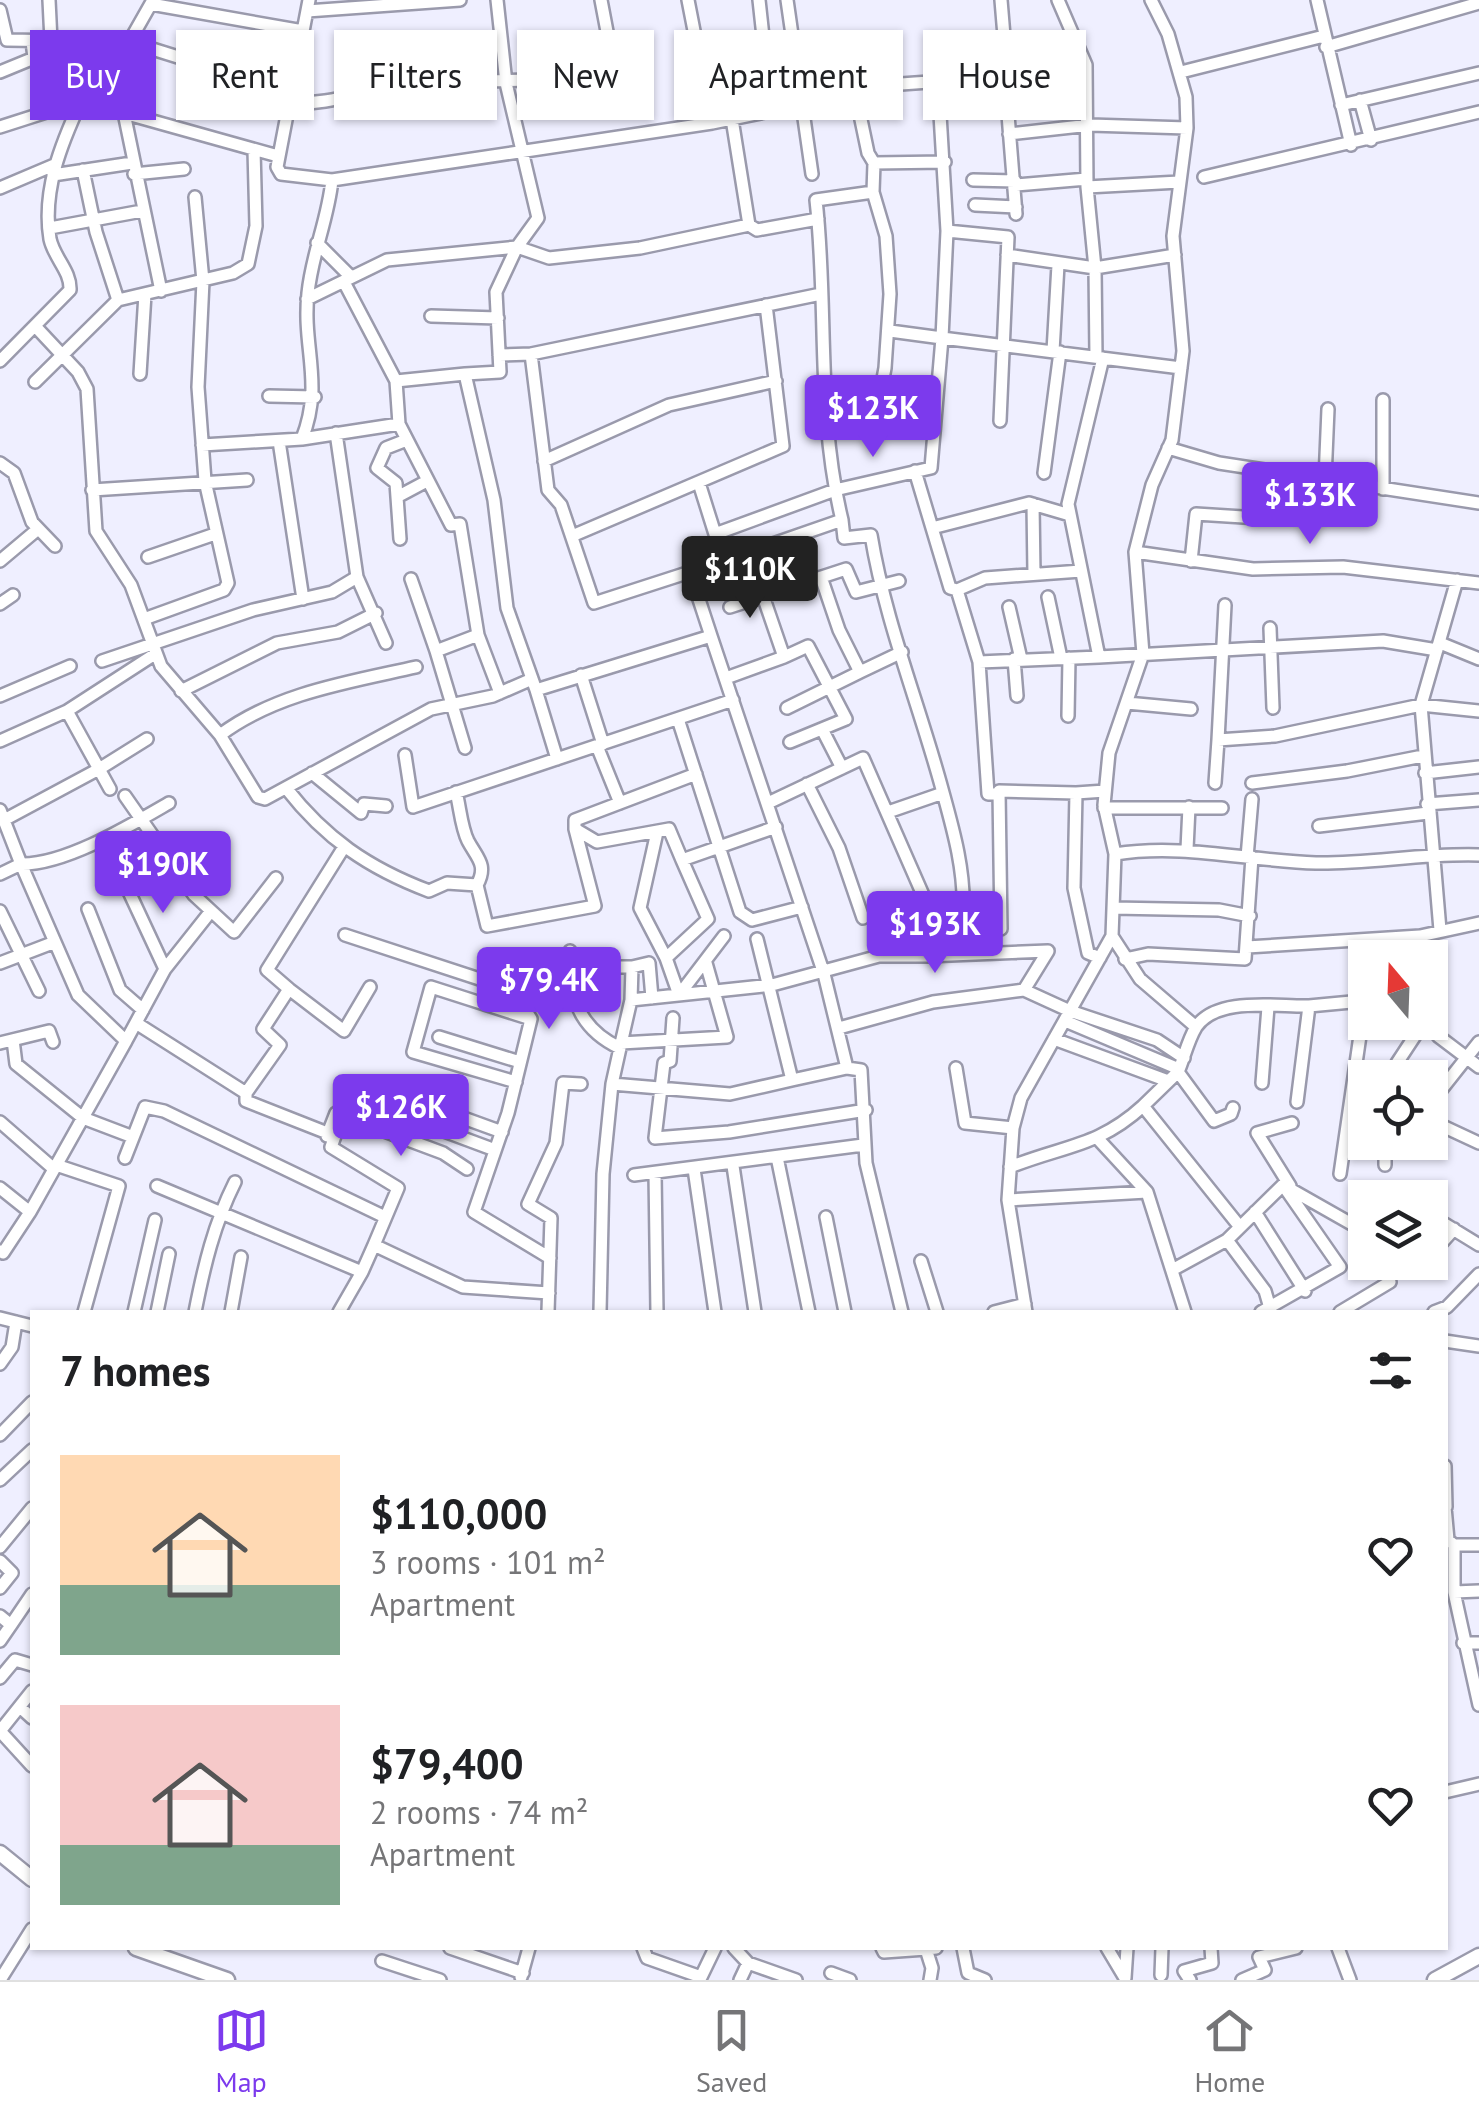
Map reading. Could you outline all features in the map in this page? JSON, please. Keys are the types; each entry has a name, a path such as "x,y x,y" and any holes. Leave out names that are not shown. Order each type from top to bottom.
{"main road":[{"path":"0,1853 30,1877"},
{"path":"140,1950 201,1977 227,1980"},
{"path":"1435,1980 1479,1956"}],"street":[{"path":"49,0 50,30"},
{"path":"396,381 500,372 496,292 517,247 538,218 506,83 496,0"},
{"path":"314,104 413,83 564,79 613,63 602,0"},
{"path":"688,0 712,123"},
{"path":"758,0 762,30"},
{"path":"787,0 791,30"},
{"path":"1001,0 1002,30"},
{"path":"1058,0 1086,66 1090,124 1087,183 1099,357 1068,504 1099,657"},
{"path":"1026,1308 1008,1200 1013,1128 1022,1098 1112,936 1115,854 1104,808 1108,754 1143,654 1135,552 1152,485 1168,448 1180,368 1176,255 1179,182 1187,128 1180,72 1151,0"},
{"path":"1317,0 1351,145"},
{"path":"308,6 452,1"},
{"path":"137,30 152,2 299,30"},
{"path":"1180,72 1479,4"},
{"path":"0,10 7,40 30,41"},
{"path":"0,72 30,60"},
{"path":"1341,105 1479,72"},
{"path":"1360,100 1371,140"},
{"path":"1204,177 1479,112"},
{"path":"0,127 30,119"},
{"path":"0,360 70,290 50,228 54,170 79,120"},
{"path":"125,120 161,290"},
{"path":"149,120 278,156"},
{"path":"285,120 278,156 281,174 332,180 520,155 727,120"},
{"path":"732,120 749,225"},
{"path":"804,120 812,174"},
{"path":"861,120 874,163 873,192 886,236 890,331 874,426 934,430"},
{"path":"715,534 834,490 931,468 947,231 941,120"},
{"path":"975,206 1016,211 1008,120"},
{"path":"1009,134 1090,124 1187,128"},
{"path":"35,382 118,300 233,274 252,258 254,150"},
{"path":"874,163 945,162"},
{"path":"0,188 54,170 184,169"},
{"path":"84,170 93,220 118,300"},
{"path":"302,439 315,397 307,299 317,243 328,222 332,180"},
{"path":"974,180 1179,182"},
{"path":"873,192 816,200 825,438 844,538 871,534 880,586 956,842 963,912"},
{"path":"144,619 227,588 205,482 202,446 198,387 203,281 195,197"},
{"path":"50,228 142,211"},
{"path":"307,299 387,260 517,247 549,258 640,248 749,225 757,230 818,218"},
{"path":"947,231 1008,237 1000,421"},
{"path":"317,243 348,279 396,381 404,441 451,525 460,524 478,636 500,693"},
{"path":"1007,256 1095,268 1176,255"},
{"path":"1044,473 1056,352 1058,265"},
{"path":"140,374 145,294"},
{"path":"499,355 531,354 821,294"},
{"path":"572,536 784,446 766,305"},
{"path":"431,316 498,318"},
{"path":"35,326 85,382 91,402 96,531 131,586 152,648 180,691 220,735 258,796 265,799 393,727 452,704 582,675 712,636"},
{"path":"890,331 1180,368"},
{"path":"531,354 548,490 562,505 594,603 842,520"},
{"path":"465,374 494,500 507,608 557,759"},
{"path":"544,461 669,405 776,381"},
{"path":"269,396 315,397"},
{"path":"1382,489 1383,400"},
{"path":"1325,480 1328,410"},
{"path":"202,446 302,439 399,424"},
{"path":"336,433 357,577 386,643"},
{"path":"279,441 303,598"},
{"path":"400,539 395,480 377,468 386,448 404,441"},
{"path":"1168,448 1263,470 1479,503"},
{"path":"0,463 14,473 27,513 54,546"},
{"path":"1191,561 1196,514 1259,518 1263,470"},
{"path":"916,472 950,588 957,590 985,578 1082,571"},
{"path":"92,490 248,480"},
{"path":"397,496 427,480"},
{"path":"699,482 724,561"},
{"path":"932,528 1033,504 1070,515"},
{"path":"1033,504 1034,574"},
{"path":"0,561 38,529"},
{"path":"148,557 215,534"},
{"path":"748,552 784,656"},
{"path":"1135,552 1253,569 1343,567 1479,582"},
{"path":"730,607 846,569 856,592 899,582"},
{"path":"690,572 824,974 847,1068"},
{"path":"102,660 332,592 357,577"},
{"path":"821,577 839,630 860,672"},
{"path":"411,579 466,748"},
{"path":"1440,930 1423,756 1422,705 1457,580"},
{"path":"957,590 979,662 988,794 999,794"},
{"path":"0,604 13,595"},
{"path":"1048,597 1065,658 1068,716"},
{"path":"1216,784 1225,605"},
{"path":"1010,607 1017,696"},
{"path":"180,691 278,643 338,632 376,614"},
{"path":"1270,628 1273,708"},
{"path":"436,650 478,636"},
{"path":"979,662 1383,641 1438,647 1479,659"},
{"path":"726,678 808,646 846,719 790,742"},
{"path":"0,741 67,711 152,648"},
{"path":"786,708 902,652"},
{"path":"0,696 70,666"},
{"path":"220,735 244,717 287,703 307,690 416,667"},
{"path":"582,675 620,803"},
{"path":"405,755 412,806 734,700"},
{"path":"1127,704 1191,709"},
{"path":"1218,740 1275,736 1422,705 1479,712"},
{"path":"67,711 110,789"},
{"path":"678,719 740,912 752,920 802,908"},
{"path":"822,729 842,768"},
{"path":"126,1041 102,1023 78,995 2,815 99,769 147,739"},
{"path":"1252,782 1347,771 1423,756"},
{"path":"768,803 863,758 923,896"},
{"path":"1425,773 1479,767"},
{"path":"312,774 362,814 364,804 386,806"},
{"path":"456,792 468,840 480,856 483,874 477,885 487,926 595,906 575,820 696,774"},
{"path":"807,784 839,848 863,918"},
{"path":"286,788 312,823 344,847 429,891 446,883 477,885"},
{"path":"1001,930 999,791 1105,791"},
{"path":"1076,792 1074,888 1088,952 1100,958"},
{"path":"888,812 943,793"},
{"path":"125,796 194,896 234,932 276,878"},
{"path":"1125,959 1148,954 1241,961 1250,916 1252,799"},
{"path":"1319,826 1479,800"},
{"path":"0,874 21,864 61,855 169,803"},
{"path":"1186,849 1189,807"},
{"path":"1104,808 1222,808"},
{"path":"682,860 776,827"},
{"path":"576,829 597,842 669,830 708,918 666,958"},
{"path":"658,832 640,908 666,958 679,996"},
{"path":"344,847 267,970 344,1031 370,988"},
{"path":"1115,854 1186,849 1331,863 1479,855"},
{"path":"124,881 165,969"},
{"path":"1113,908 1220,910 1250,916"},
{"path":"88,909 120,990 143,1010"},
{"path":"0,911 24,953 39,991"},
{"path":"1,1254 30,1212 165,969 211,911"},
{"path":"926,912 927,956"},
{"path":"1247,946 1420,936 1479,923"},
{"path":"345,935 513,990 530,1019 502,1132 474,1212 550,1258"},
{"path":"679,996 724,936"},
{"path":"1112,936 1140,979 1196,1027"},
{"path":"1420,936 1421,940"},
{"path":"757,939 772,985 792,1080"},
{"path":"0,963 55,942"},
{"path":"570,951 576,1009 599,1038 621,1046 727,1038 706,963"},
{"path":"631,1000 772,985 879,956 1048,951 1024,990"},
{"path":"569,966 632,967 649,963 652,998"},
{"path":"600,1310 603,1174 612,1084 631,1000 632,967"},
{"path":"516,1082 414,1052 431,987 530,1019"},
{"path":"289,989 263,1029 280,1046 246,1092 246,1101 335,1136 331,1147 398,1188 362,1272 340,1310"},
{"path":"838,1028 933,1002 1024,990 1068,1016 1180,1066 1214,1121 1232,1114 1233,1108"},
{"path":"1010,1167 1058,1149 1098,1140 1143,1106 1180,1066 1196,1027 1210,1014 1348,1002"},
{"path":"1298,1102 1309,1006"},
{"path":"1262,1083 1268,1007"},
{"path":"673,1018 655,1138 730,1132 866,1110"},
{"path":"136,1023 246,1092"},
{"path":"53,1042 49,1031 6,1041 16,1064 83,1118 133,1137"},
{"path":"439,1037 520,1062"},
{"path":"1054,1039 1168,1082"},
{"path":"1340,1174 1359,1040"},
{"path":"1443,1040 1479,1067"},
{"path":"1479,1042 1464,1056 1438,1095 1436,1123 1479,1143"},
{"path":"612,1084 730,1094 847,1068 860,1070 866,1110 863,1145 902,1310"},
{"path":"956,1068 966,1123 1013,1128"},
{"path":"548,1310 551,1218 528,1204 556,1143 563,1084 581,1084"},
{"path":"381,1088 502,1132"},
{"path":"350,1096 496,1150"},
{"path":"125,1158 145,1106 164,1111 385,1217"},
{"path":"1143,1106 1240,1228"},
{"path":"327,1136 336,1113 443,1153 467,1169"},
{"path":"0,1122 55,1167 120,1186 85,1310"},
{"path":"1227,1240 1265,1292 1265,1310 1305,1291 1340,1267 1258,1133 1292,1123"},
{"path":"1098,1140 1148,1192 1185,1310"},
{"path":"634,1175 733,1166 863,1145"},
{"path":"777,1157 810,1310"},
{"path":"733,1166 755,1310"},
{"path":"694,1169 715,1310"},
{"path":"655,1173 657,1310"},
{"path":"195,1310 219,1214 236,1182"},
{"path":"157,1186 362,1272"},
{"path":"1172,1270 1227,1240 1288,1187"},
{"path":"1288,1187 1348,1222"},
{"path":"0,1188 30,1212"},
{"path":"1008,1200 1148,1192"},
{"path":"1255,1212 1305,1291"},
{"path":"826,1217 845,1310"},
{"path":"134,1310 155,1220"},
{"path":"1448,1226 1479,1246"},
{"path":"1448,1236 1454,1229"},
{"path":"374,1246 463,1286 548,1293"},
{"path":"157,1310 168,1254"},
{"path":"232,1310 241,1257"},
{"path":"921,1261 936,1310"},
{"path":"1439,1310 1447,1307 1479,1274"},
{"path":"1343,1310 1390,1282"},
{"path":"0,1318 30,1326"},
{"path":"0,1364 12,1346 16,1322"},
{"path":"1448,1341 1479,1346"},
{"path":"0,1435 30,1404"},
{"path":"0,1480 30,1452"},
{"path":"0,1546 30,1510"},
{"path":"1448,1540 1454,1545 1479,1545"},
{"path":"1454,1545 1454,1592 1477,1700"},
{"path":"0,1561 12,1573 0,1588"},
{"path":"1454,1592 1479,1591"},
{"path":"0,1641 30,1597"},
{"path":"0,1616 11,1626"},
{"path":"1463,1643 1479,1643"},
{"path":"0,1651 30,1664"},
{"path":"0,1678 15,1660"},
{"path":"30,1694 0,1731 30,1764"},
{"path":"20,1707 30,1716"},
{"path":"1448,1791 1479,1784"},
{"path":"2,1974 30,1932"},
{"path":"455,1950 522,1976 528,1950"},
{"path":"644,1950 647,1958 701,1978 714,1950"},
{"path":"736,1950 748,1963 796,1980"},
{"path":"883,1950 908,1950"},
{"path":"930,1980 931,1950"},
{"path":"963,1950 968,1973 985,1980"},
{"path":"1108,1950 1125,1978 1127,1950"},
{"path":"1161,1975 1162,1950"},
{"path":"1190,1980 1184,1970 1212,1962 1211,1950"},
{"path":"1242,1980 1265,1970 1260,1957 1288,1950"},
{"path":"1339,1950 1350,1980"},
{"path":"382,1961 440,1980"},
{"path":"740,1980 748,1963"},
{"path":"831,1972 850,1980"}]}
